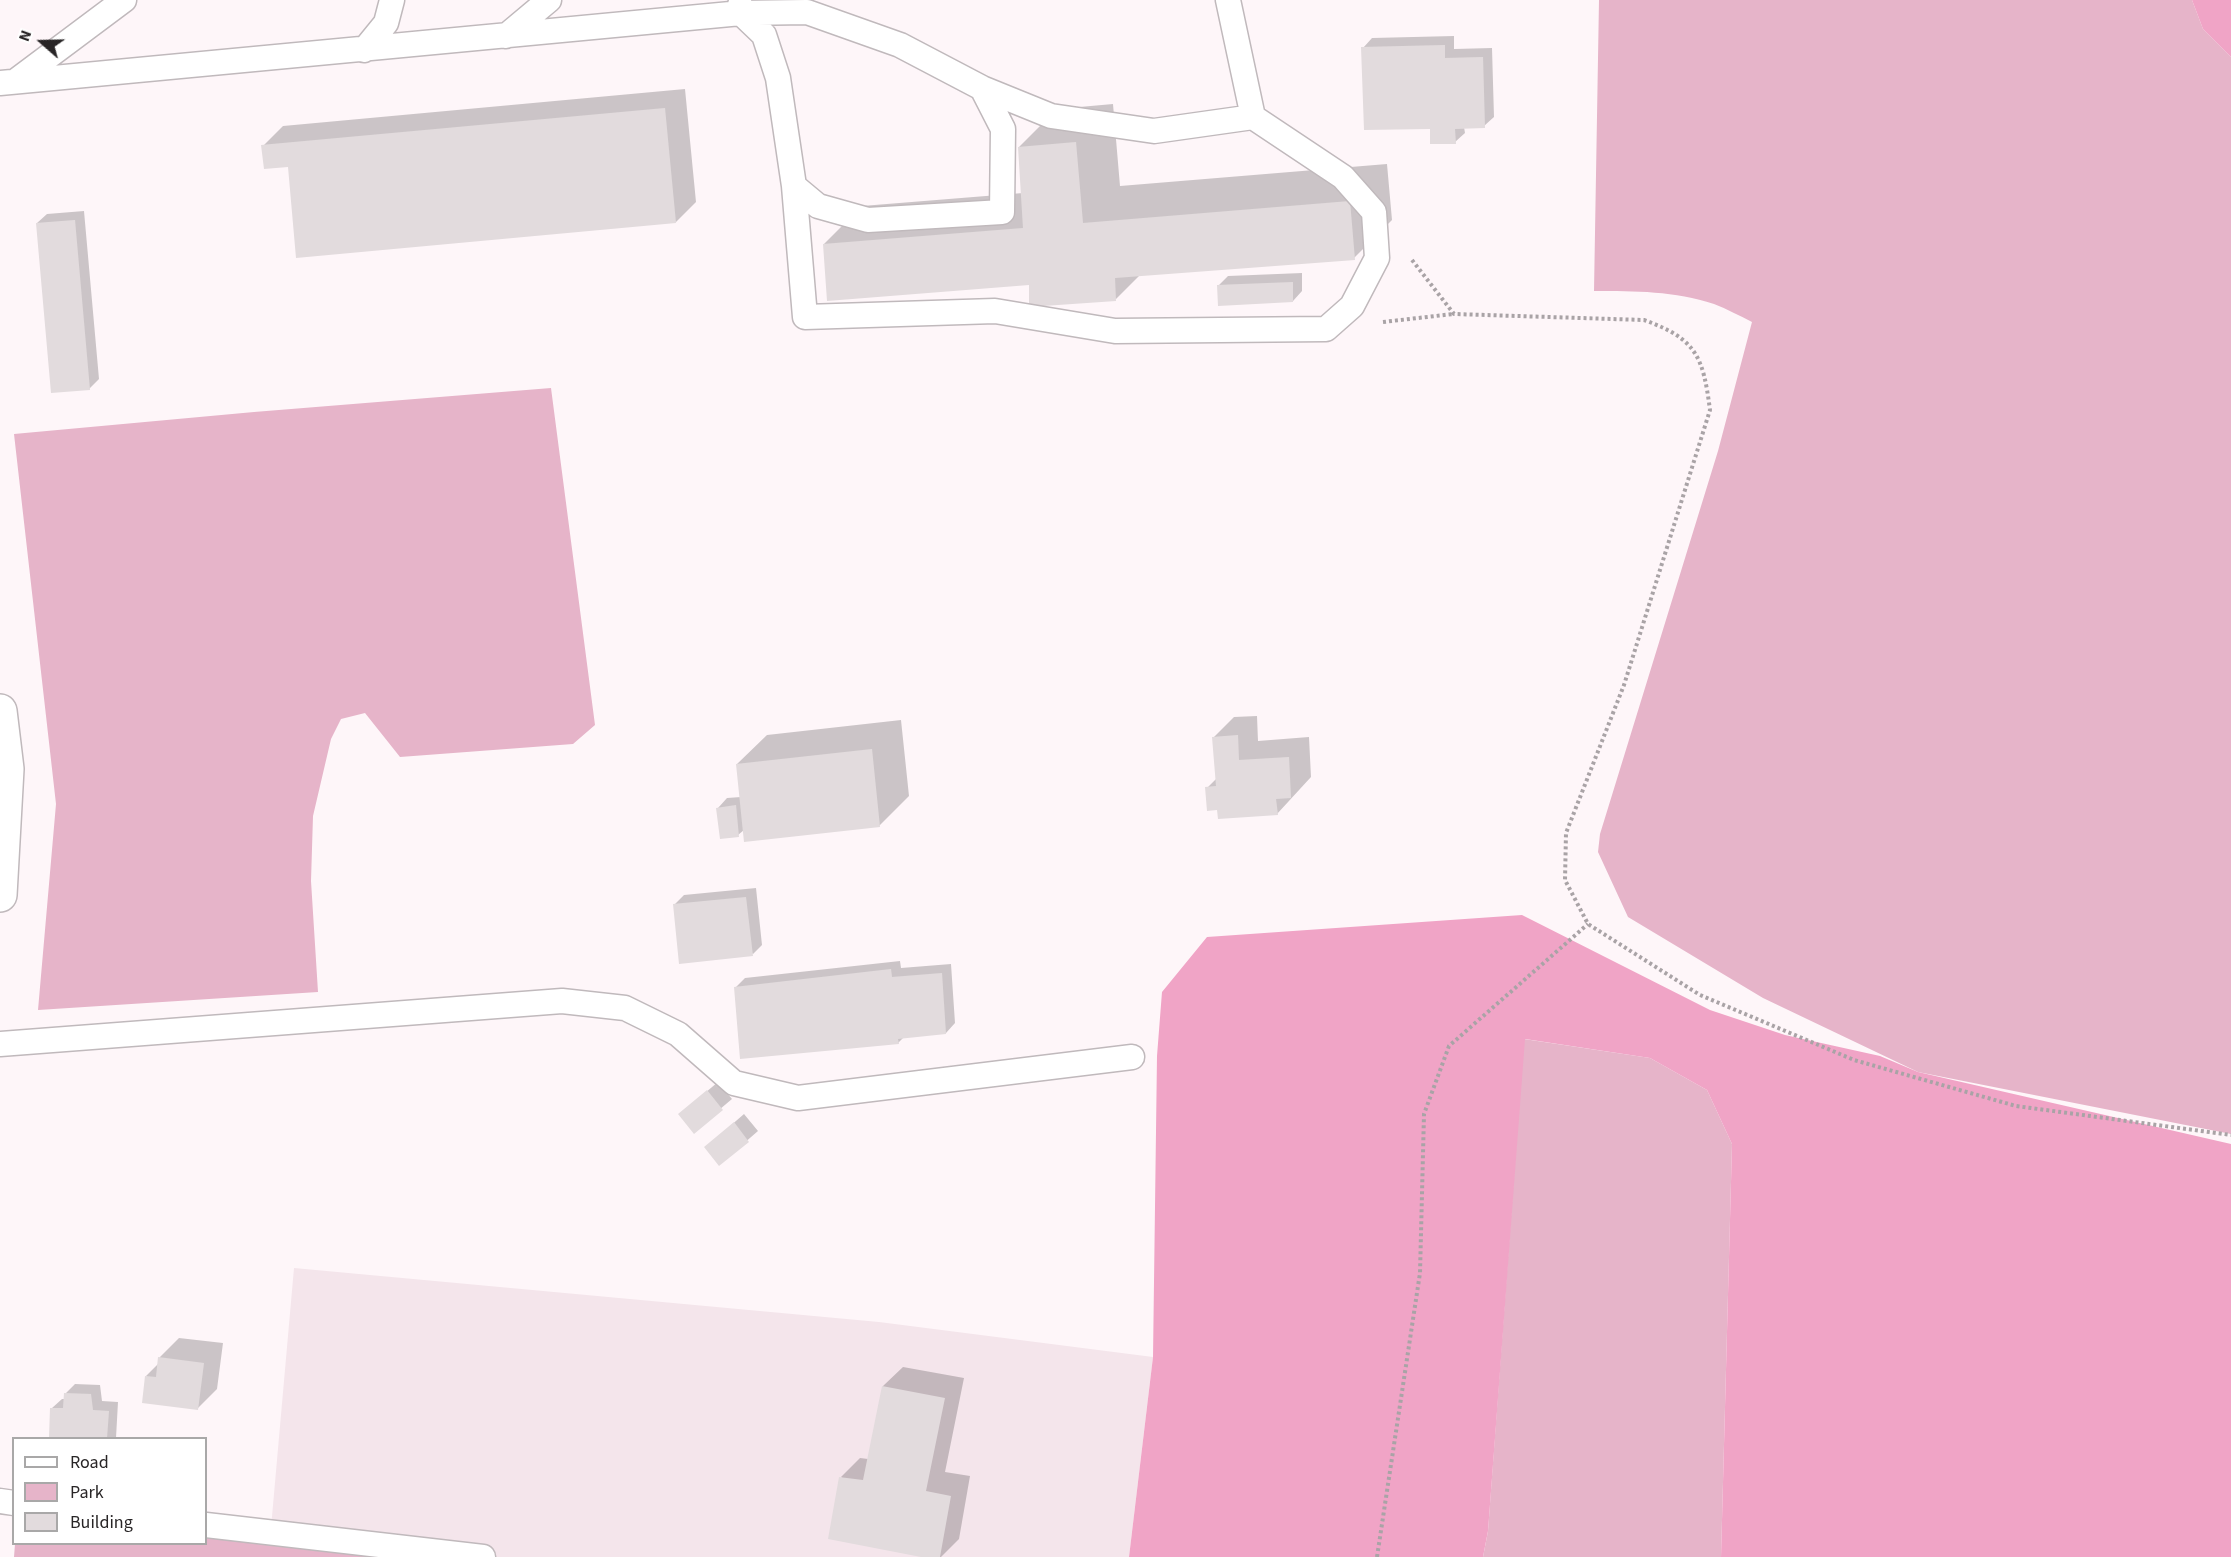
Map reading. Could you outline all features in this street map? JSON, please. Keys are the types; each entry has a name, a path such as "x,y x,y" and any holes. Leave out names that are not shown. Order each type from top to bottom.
{"street":[{"path":"0,711 7,769 0,895"}],"lane":[{"path":"8,81 124,0"},
{"path":"364,50 386,23 393,0"},
{"path":"506,36 549,0"},
{"path":"1228,0 1253,117"},
{"path":"8,81 506,36 740,7 807,12 900,45 982,88 1051,116 1154,131 1253,117 1343,177 1374,212 1377,258 1352,306 1326,329 1115,331 995,311 805,317 794,186 778,78 764,35 740,7"},
{"path":"794,186 818,206 868,220 1002,212 1003,129 982,88"},
{"path":"0,1044 562,1001 625,1008 678,1034 734,1083 798,1098 1132,1057"},
{"path":"207,1525 483,1557"}],"path":[{"path":"1410,258 1454,314"},
{"path":"1326,329 1454,314 1644,320 1666,328 1687,341 1699,358 1705,375 1710,410 1624,686 1566,833 1565,880 1588,924 1700,995 1854,1060 2016,1106 2231,1135"},
{"path":"1377,1557 1420,1273 1424,1114 1449,1046 1588,924"}],"shaded area":[{"path":"2192,0 2231,0 2231,57 2203,29"},
{"path":"1522,915 1710,1010 1785,1035 1880,1056 1918,1072 2231,1144 2231,1557 1721,1557 1732,1144 1707,1090 1650,1058 1525,1039 1488,1531 1483,1557 1129,1557 1153,1357 1157,1056 1162,992 1207,937"},
{"path":"294,1268 879,1322 1153,1357 1129,1557 421,1557 270,1539"}],"green space":[{"path":"1599,0 2192,0 2203,29 2231,57 2231,1134 1918,1072 1763,998 1628,917 1598,852 1600,834 1718,451 1752,322 1714,304 1685,296 1594,291"},
{"path":"551,388 595,725 573,744 400,757 365,713 341,719 331,739 313,816 311,881 318,992 38,1010 56,804 14,434"},
{"path":"1524,1039 1650,1058 1707,1090 1732,1144 1721,1557 1483,1557 1488,1531"},
{"path":"207,1531 421,1557 14,1557 15,1545 207,1545"}],"building":[{"path":"1445,45 1445,58 1483,57 1485,128 1455,129 1456,144 1430,144 1430,129 1364,130 1361,47"},
{"path":"665,108 676,223 296,258 288,167 264,169 261,145"},
{"path":"1076,142 1083,223 1350,201 1355,260 1115,278 1116,301 1029,307 1029,285 827,301 823,244 1023,228 1018,147"},
{"path":"75,220 90,390 51,393 36,223"},
{"path":"1293,282 1293,302 1218,306 1217,285"},
{"path":"1238,735 1239,760 1289,757 1291,798 1276,799 1278,815 1218,819 1217,810 1207,811 1205,787 1216,786 1212,737"},
{"path":"872,749 880,827 744,842 736,764"},
{"path":"736,805 739,837 720,839 716,808"},
{"path":"746,897 753,956 679,964 673,904"},
{"path":"891,969 892,977 942,973 946,1034 898,1039 899,1044 740,1059 734,987"},
{"path":"707,1090 723,1110 694,1134 678,1114"},
{"path":"734,1122 749,1142 719,1166 704,1147"},
{"path":"158,1357 204,1363 198,1410 142,1403 145,1376 156,1377"},
{"path":"882,1386 945,1398 926,1491 951,1496 940,1557 921,1557 828,1539 839,1477 863,1480"},
{"path":"64,1393 91,1394 93,1410 109,1411 107,1437 49,1437 50,1408 63,1408"}]}
